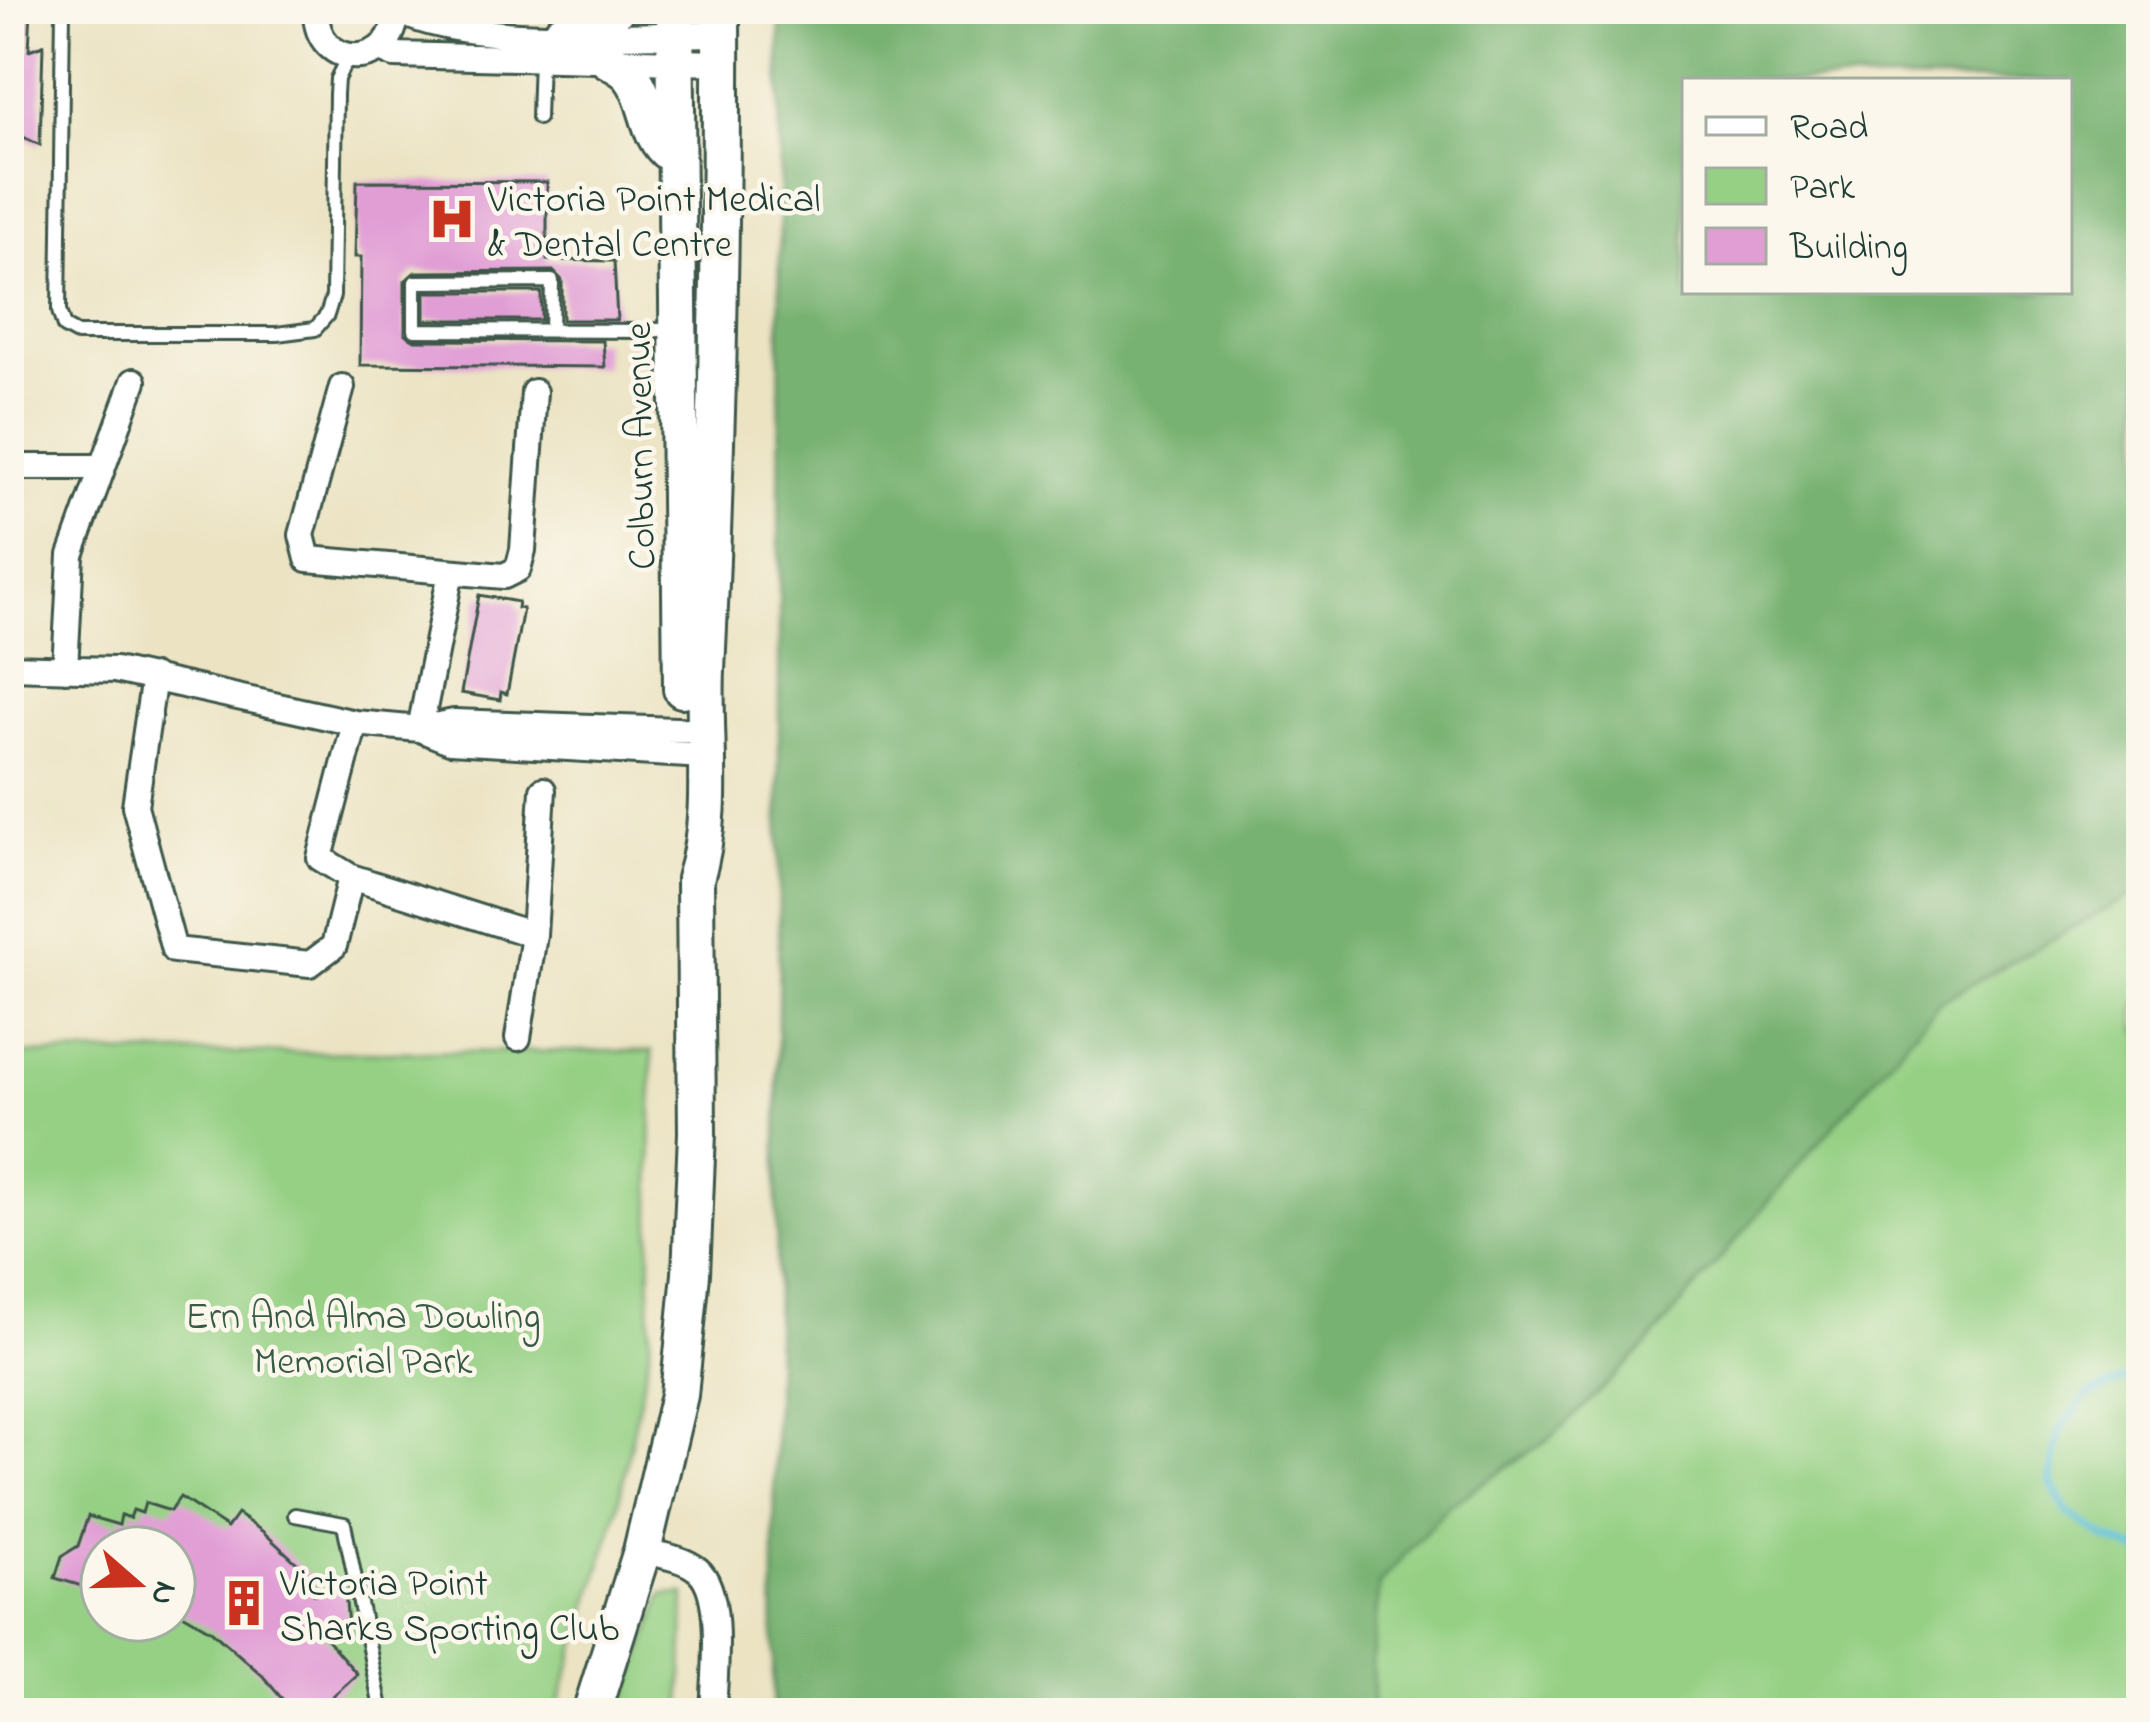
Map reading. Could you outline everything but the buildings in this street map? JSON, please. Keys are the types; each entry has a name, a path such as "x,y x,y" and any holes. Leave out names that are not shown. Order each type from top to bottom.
{"main road":[{"path":"551,45 616,9"},
{"name":"Colburn Avenue","path":"591,1713 642,1551 680,1395 691,1274 697,1133 695,879 706,844 694,742 678,328 674,35"},
{"name":"Colburn Avenue","path":"694,742 718,435 721,35"},
{"path":"607,58 629,73 644,100 659,146 674,156"}],"street":[{"path":"308,13 326,44 347,56 380,49 393,32 396,9 424,24 607,58 674,35"},
{"path":"380,49 394,56 721,35"},
{"path":"65,669 71,555 134,381"},
{"path":"342,387 302,536 308,559 504,576 518,569 523,550 534,392"},
{"path":"9,467 103,467"},
{"path":"420,729 451,572"},
{"path":"9,667 116,670 355,723 420,729 450,741 481,733 694,742"},
{"path":"154,677 135,806 174,950 310,964 334,946 351,877"},
{"path":"355,723 320,858 351,877 534,935"},
{"path":"518,1038 534,935 543,790"},
{"path":"642,1551 695,1567 710,1584 713,1713"}],"lane":[{"path":"63,9 59,310 64,327 77,334 277,334 316,329 327,315 332,296 336,94 347,56"},
{"path":"538,118 551,45"},
{"path":"551,330 552,281 415,282 415,330 551,330 678,328"},
{"path":"296,1515 344,1524 382,1713"}],"green space":[{"path":"780,9 2141,9 2141,1002 2136,1007 2137,1031 2141,1030 2141,1713 773,1713"},
{"path":"780,9 2141,9 2141,890 1939,1002 1644,1348 1553,1436 1448,1506 1379,1584 1373,1713 773,1713"},
{"name":"Ern And Alma Dowling Memorial Park","path":"652,1051 650,1347 616,1516 556,1713 9,1713 9,1054"},
{"path":"663,1594 685,1594 682,1713 621,1713"}],"waterway":[{"path":"2141,1373 2087,1396 2059,1431 2050,1481 2067,1512 2106,1538 2141,1552"}],"place":[{"name":"Victoria Point Medical & Dental Centre","path":"452,219"},
{"name":"Victoria Point Sharks Sporting Club","path":"244,1603"}]}
